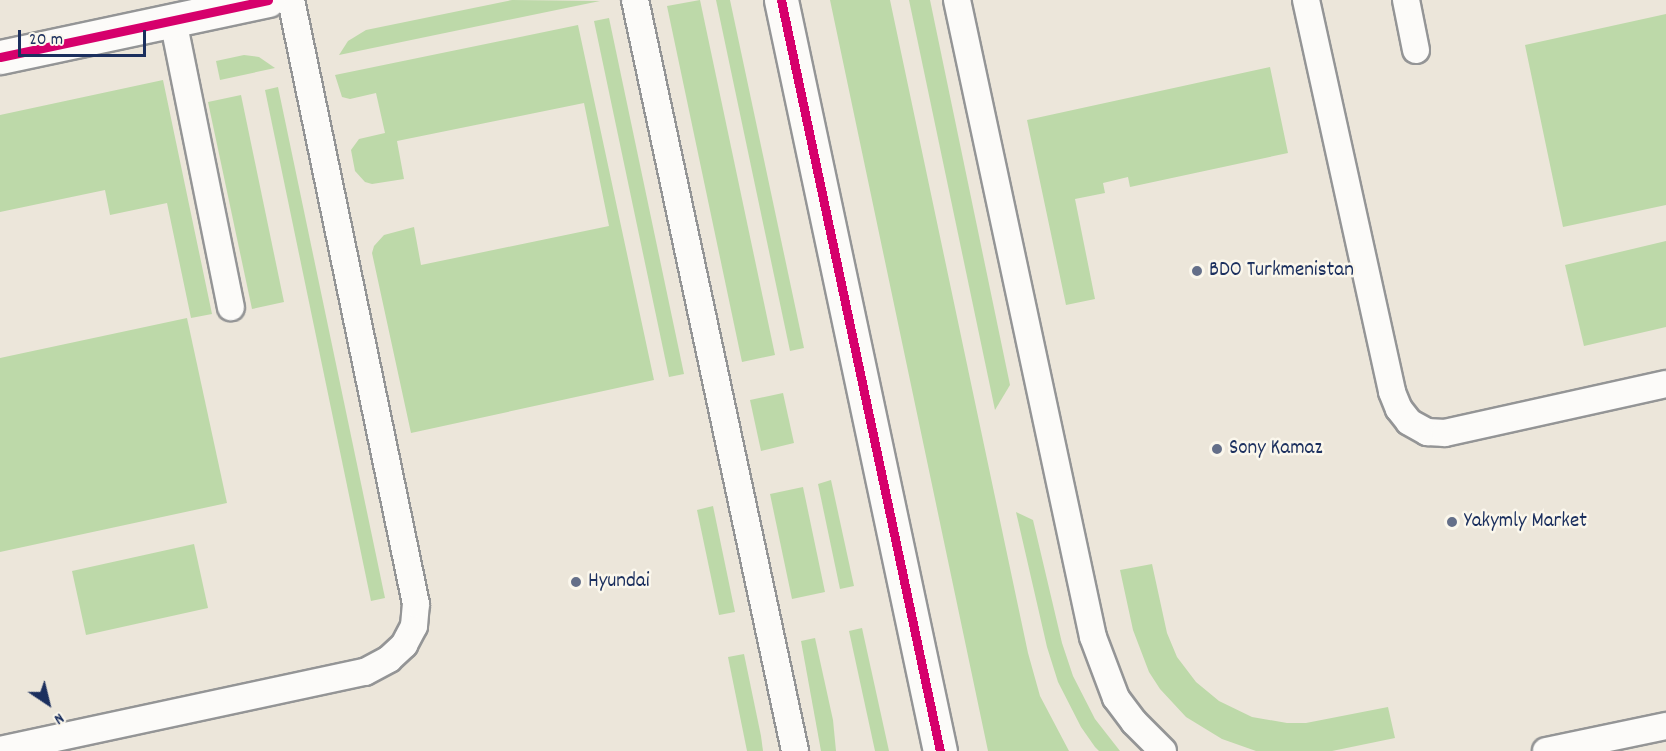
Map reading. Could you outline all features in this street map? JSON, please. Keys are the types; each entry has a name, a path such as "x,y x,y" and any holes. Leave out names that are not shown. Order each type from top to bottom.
{"street":[{"path":"0,57 268,0"},
{"path":"781,0 940,751"}],"lane":[{"path":"0,750 365,672 389,659 404,645 414,626 416,604 291,0"},
{"path":"635,0 795,751"},
{"path":"957,0 1093,637 1116,698 1134,722 1163,751"},
{"path":"1306,0 1392,392 1399,409 1409,422 1427,432 1444,433 1666,384"},
{"path":"1406,0 1416,50"},
{"path":"172,20 231,307"},
{"path":"1546,751 1666,726"}],"green space":[{"path":"512,0 600,1 339,55 348,41 366,30"},
{"path":"700,0 775,355 742,362 667,6"},
{"path":"716,0 730,0 804,348 790,351"},
{"path":"830,0 890,0 1028,653 1040,696 1069,751 988,751"},
{"path":"909,0 930,0 1010,385 995,410"},
{"path":"1666,14 1666,205 1563,227 1525,45"},
{"path":"609,18 684,374 669,377 594,21"},
{"path":"578,25 654,380 411,433 372,253 374,246 384,235 414,227 421,265 609,226 584,103 397,141 404,179 372,184 365,182 355,171 351,150 359,139 385,133 376,93 350,99 342,97 335,75"},
{"path":"244,55 259,57 275,68 220,80 216,61"},
{"path":"1270,67 1288,153 1130,187 1128,177 1103,183 1105,193 1075,199 1095,299 1066,305 1027,120"},
{"path":"163,80 212,314 191,318 167,203 110,215 105,190 0,212 0,115"},
{"path":"278,87 385,598 371,601 265,90"},
{"path":"241,95 284,302 252,309 208,102"},
{"path":"1666,241 1666,327 1584,346 1565,265"},
{"path":"187,318 227,503 0,552 0,358"},
{"path":"783,393 794,443 761,451 750,400"},
{"path":"831,480 854,586 840,589 818,484"},
{"path":"803,487 825,592 792,599 770,494"},
{"path":"713,506 735,612 719,615 697,510"},
{"path":"1016,512 1033,520 1062,643 1073,676 1095,719 1120,751 1099,751 1095,747 1081,727 1058,682 1047,647"},
{"path":"194,544 208,608 86,635 72,571"},
{"path":"1152,564 1167,633 1177,657 1196,682 1219,701 1252,717 1287,723 1306,723 1388,707 1395,738 1332,751 1256,751 1222,739 1186,717 1160,689 1149,672 1133,630 1120,570"},
{"path":"862,628 889,751 875,751 849,631"},
{"path":"815,638 833,720 836,751 821,751 801,641"},
{"path":"744,654 763,751 747,751 728,657"}],"cycle path":[{"path":"0,57 268,0"},
{"path":"781,0 940,751"}],"place":[{"name":"BDO Turkmenistan","path":"1197,271"},
{"name":"Sony Kamaz","path":"1217,449"},
{"name":"Yakymly Market","path":"1452,522"},
{"name":"Hyundai","path":"576,582"}]}
